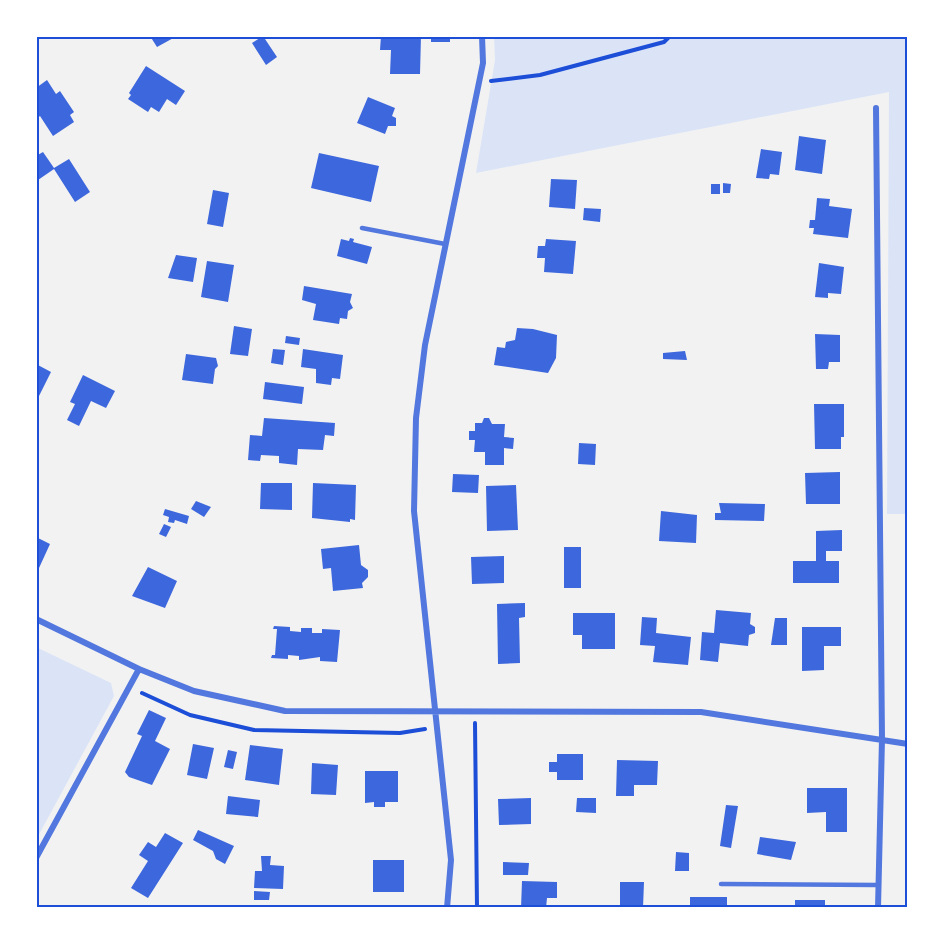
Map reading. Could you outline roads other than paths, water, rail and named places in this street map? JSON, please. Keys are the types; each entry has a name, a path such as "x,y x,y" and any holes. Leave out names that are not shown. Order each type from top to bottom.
{"street":[{"path":"447,908 451,860 414,511 419,397 425,345 483,63 482,36"},
{"path":"876,108 882,740 878,908"},
{"path":"36,619 139,669 194,691 285,711 701,712 908,744"},
{"path":"36,858 139,669"}],"lane":[{"path":"362,228 445,244"},
{"path":"721,884 878,885"}]}
